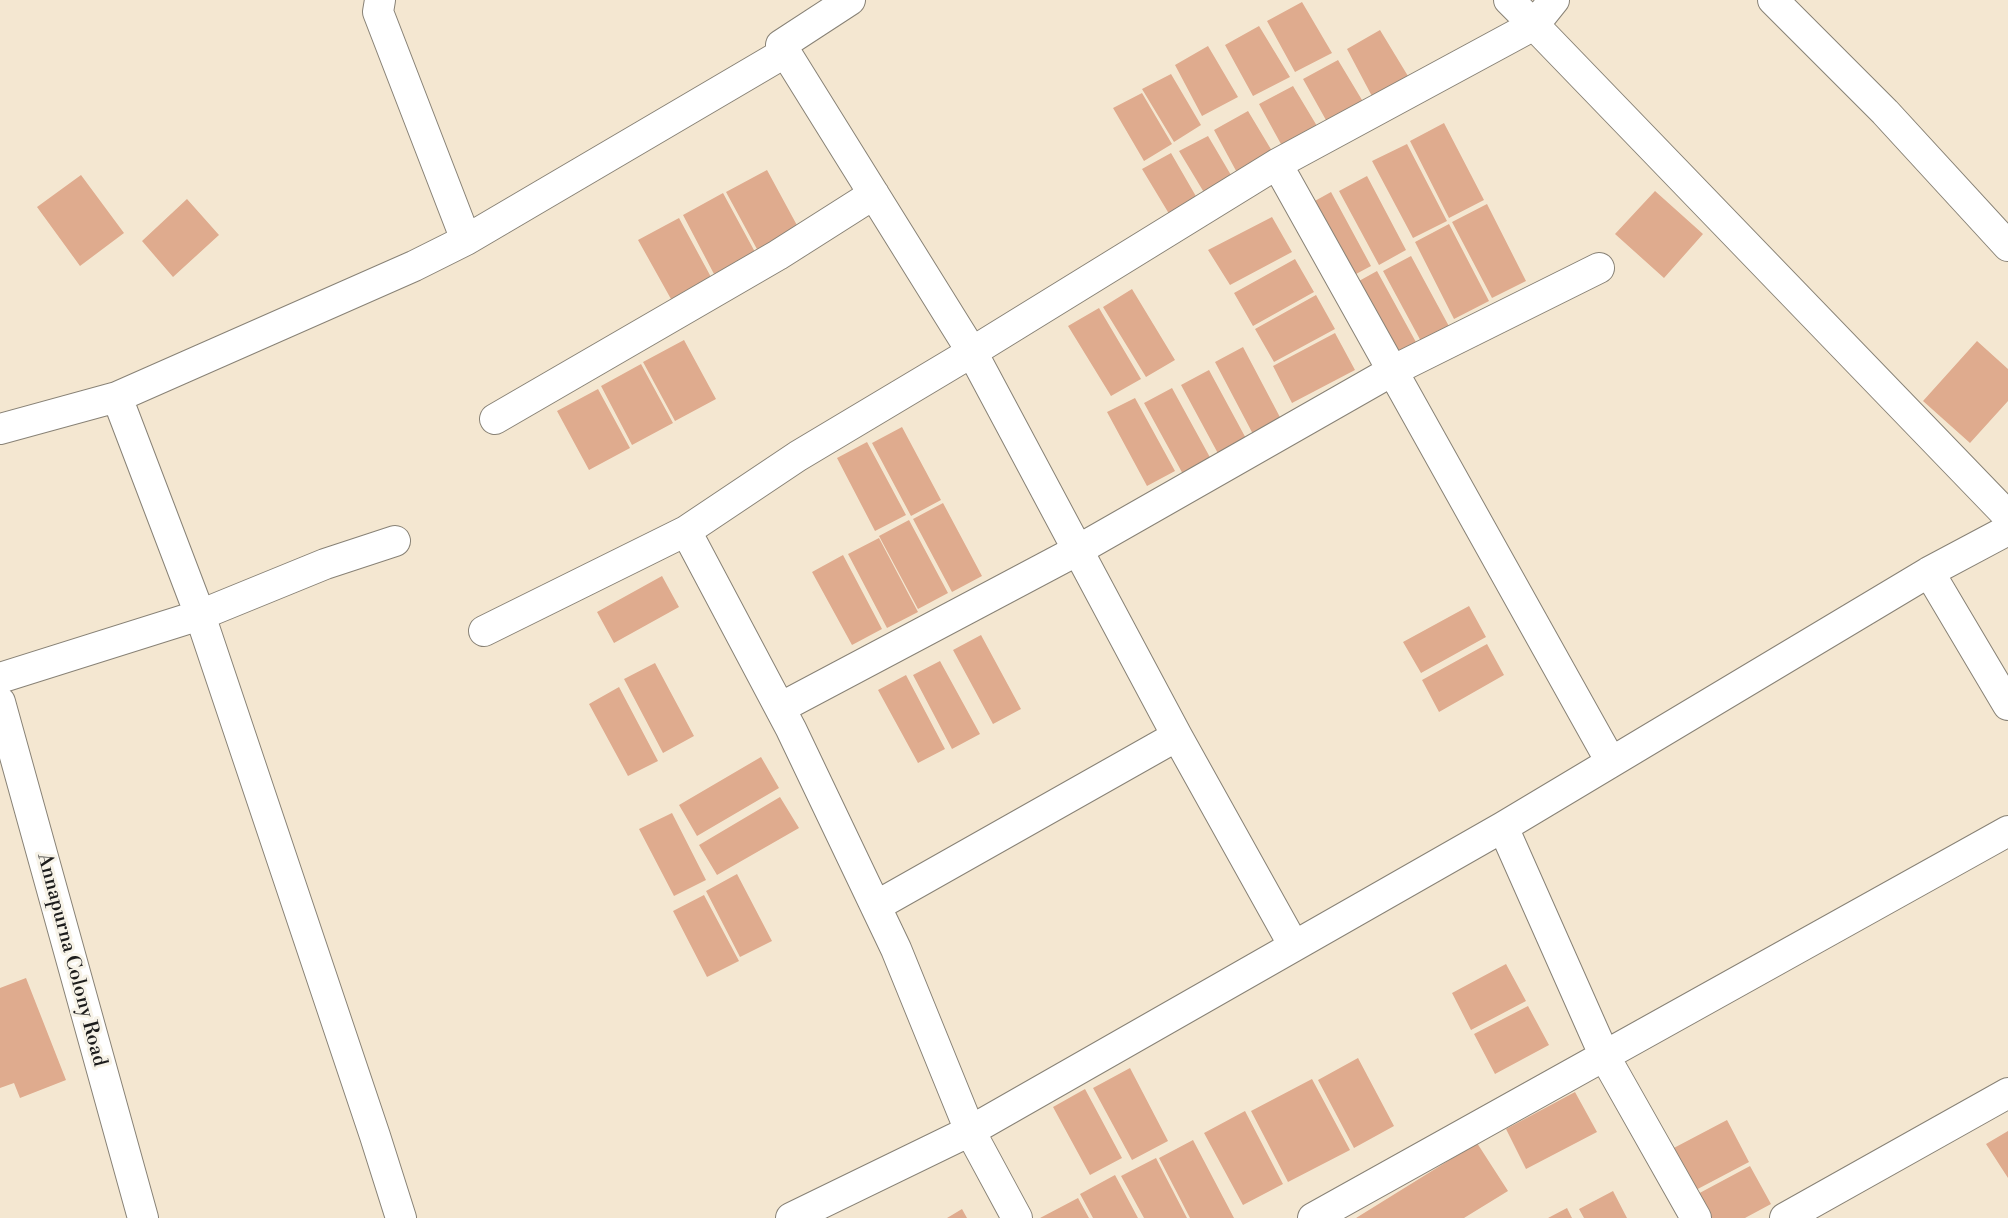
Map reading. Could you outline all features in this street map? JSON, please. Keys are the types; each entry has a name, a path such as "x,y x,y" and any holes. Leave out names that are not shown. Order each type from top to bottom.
{"street":[{"path":"380,0 378,12 466,240"},
{"path":"850,0 781,45 972,352 1177,736 1294,946"},
{"path":"1509,0 2008,516"},
{"path":"484,632 686,531 798,456 972,352 1276,164 1534,26 1554,0"},
{"path":"1773,0 1885,112 2008,246"},
{"path":"0,429 117,397 414,266 466,240 786,52"},
{"path":"1276,164 1611,762"},
{"path":"495,419 778,255 874,194"},
{"path":"780,708 1078,550 1392,371 1599,268"},
{"path":"117,397 200,615 401,1218"},
{"path":"791,1218 970,1131 1503,827 1929,572 2008,530"},
{"path":"686,531 780,708 876,906 896,949 970,1131 1017,1218"},
{"path":"0,678 200,615 325,564 395,541"},
{"path":"1929,572 2008,705"},
{"name":"Annapurna Colony Road","path":"0,702 143,1218"},
{"path":"876,906 1177,736"},
{"path":"1503,827 1605,1057 1696,1218"},
{"path":"1313,1218 2008,831"},
{"path":"1785,1218 2008,1093"}],"building":[{"path":"1302,2 1332,53 1295,72 1267,21"},
{"path":"1259,26 1290,77 1253,96 1225,45"},
{"path":"1380,30 1411,81 1374,100 1347,49"},
{"path":"1208,46 1238,97 1202,116 1175,65"},
{"path":"1338,60 1368,110 1331,129 1303,79"},
{"path":"1171,74 1201,125 1174,142 1142,89"},
{"path":"1293,86 1323,136 1287,155 1259,104"},
{"path":"1142,93 1172,144 1144,161 1113,108"},
{"path":"1248,111 1278,161 1241,180 1214,130"},
{"path":"1444,123 1484,200 1449,218 1410,141"},
{"path":"1208,136 1238,187 1211,204 1179,151"},
{"path":"1407,144 1447,221 1413,238 1372,161"},
{"path":"1171,153 1201,205 1174,222 1142,169"},
{"path":"767,170 799,229 758,251 726,192"},
{"path":"81,175 124,233 80,266 37,207"},
{"path":"1367,176 1406,250 1379,265 1339,191"},
{"path":"1655,191 1703,234 1664,278 1615,234"},
{"path":"1331,192 1371,266 1343,281 1304,207"},
{"path":"723,193 755,252 714,274 683,215"},
{"path":"187,199 219,235 173,277 142,241"},
{"path":"1487,204 1526,281 1492,298 1452,222"},
{"path":"1272,217 1292,252 1230,285 1208,250"},
{"path":"679,218 711,277 671,299 638,240"},
{"path":"1449,224 1489,301 1454,319 1415,242"},
{"path":"1411,256 1451,330 1423,345 1383,271"},
{"path":"1295,259 1314,292 1253,326 1234,293"},
{"path":"1377,271 1417,344 1389,359 1350,286"},
{"path":"1132,289 1175,360 1146,377 1103,307"},
{"path":"1316,295 1335,329 1274,362 1255,329"},
{"path":"1099,308 1141,379 1111,396 1068,326"},
{"path":"1335,333 1355,370 1292,403 1273,366"},
{"path":"684,340 716,399 675,421 643,362"},
{"path":"1977,341 2008,369 2008,401 1970,443 1923,401"},
{"path":"1243,347 1282,421 1254,436 1215,362"},
{"path":"641,364 673,423 632,445 601,386"},
{"path":"1209,370 1249,444 1221,459 1181,385"},
{"path":"1172,388 1212,461 1184,476 1144,403"},
{"path":"598,389 630,448 589,470 557,411"},
{"path":"1135,398 1175,471 1147,486 1107,412"},
{"path":"902,427 941,500 911,516 872,443"},
{"path":"867,442 906,515 875,531 837,458"},
{"path":"943,503 982,576 952,592 913,519"},
{"path":"909,520 948,593 918,609 879,536"},
{"path":"879,538 918,612 887,628 848,554"},
{"path":"843,555 882,629 852,645 812,572"},
{"path":"662,576 679,607 614,643 597,612"},
{"path":"1469,606 1486,637 1421,673 1403,642"},
{"path":"981,635 1021,709 993,724 953,650"},
{"path":"1487,644 1504,675 1439,712 1422,680"},
{"path":"940,661 980,734 952,749 913,675"},
{"path":"655,663 694,736 663,753 624,679"},
{"path":"906,675 945,749 918,763 878,690"},
{"path":"619,687 658,761 628,776 589,704"},
{"path":"761,757 779,788 697,836 679,805"},
{"path":"780,797 799,828 717,875 699,845"},
{"path":"672,813 706,880 674,896 639,829"},
{"path":"737,874 772,941 740,957 706,891"},
{"path":"704,895 739,961 707,977 673,911"},
{"path":"1506,964 1526,1001 1471,1030 1452,993"},
{"path":"26,978 66,1080 20,1098 14,1083 0,1088 0,988"},
{"path":"1528,1006 1549,1045 1495,1074 1474,1034"},
{"path":"1358,1058 1394,1126 1354,1148 1318,1080"},
{"path":"1130,1068 1168,1141 1132,1160 1093,1088"},
{"path":"1312,1079 1350,1150 1288,1182 1251,1111"},
{"path":"1085,1089 1122,1158 1090,1175 1053,1107"},
{"path":"1575,1092 1597,1132 1526,1169 1506,1129"},
{"path":"1245,1111 1283,1184 1243,1205 1204,1133"},
{"path":"1727,1120 1749,1162 1692,1192 1670,1150"},
{"path":"2008,1131 2008,1178 1986,1144"},
{"path":"1193,1140 1234,1218 1190,1218 1159,1158"},
{"path":"1477,1143 1508,1191 1464,1218 1356,1218"},
{"path":"1156,1158 1187,1218 1144,1218 1121,1176"},
{"path":"1750,1166 1771,1204 1745,1218 1705,1218 1694,1196"},
{"path":"1115,1175 1138,1218 1093,1218 1080,1194"},
{"path":"1613,1191 1627,1218 1584,1218 1579,1209"},
{"path":"1078,1198 1089,1218 1040,1218"},
{"path":"1567,1208 1572,1218 1548,1218"},
{"path":"962,1209 967,1218 947,1218"}]}
